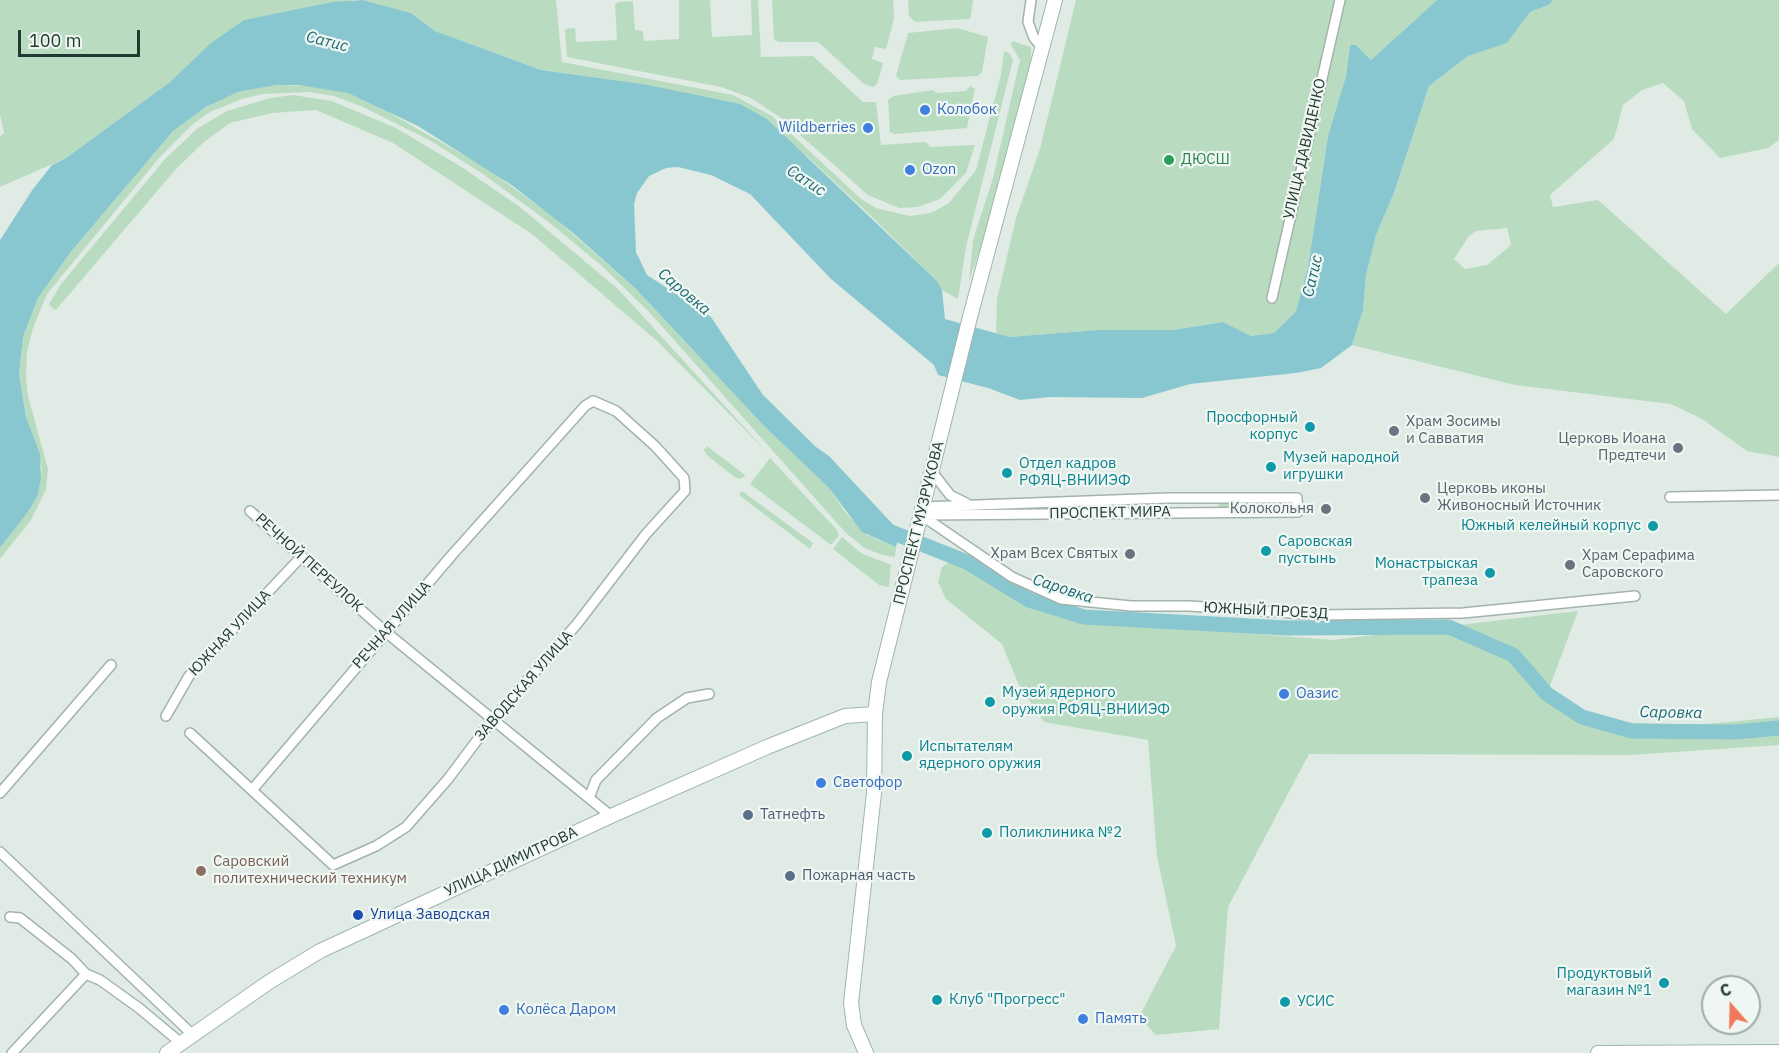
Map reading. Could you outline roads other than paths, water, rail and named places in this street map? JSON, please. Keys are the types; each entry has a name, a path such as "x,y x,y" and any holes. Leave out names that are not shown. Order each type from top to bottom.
{"main road":[{"name":"ПРОСПЕКТ МУЗРУКОВА","path":"866,1053 854,1025 851,1003 874,793 875,714 879,682 970,317 1055,0"},
{"name":"УЛИЦА ДИМИТРОВА","path":"167,1053 307,958 611,816 813,728 845,716 875,714"},
{"path":"1598,1053 1779,1052"}],"street":[{"path":"1031,0 1028,22 1034,38 1043,49"},
{"name":"УЛИЦА ДАВИДЕНКО","path":"1272,298 1340,0"},
{"name":"ЗАВОДСКАЯ УЛИЦА","path":"252,790 333,865 376,846 406,827 448,779 493,719 577,624 646,534 685,491 684,478 632,423 603,404 593,401"},
{"name":"РЕЧНАЯ УЛИЦА","path":"252,790 585,406 593,401"},
{"path":"933,472 950,495 968,504"},
{"path":"1670,496 1779,495"},
{"name":"ПРОСПЕКТ МИРА","path":"1168,498 1297,498 1298,512 921,516 968,504 1168,498"},
{"name":"РЕЧНОЙ ПЕРЕУЛОК","path":"250,511 387,633 611,816"},
{"name":"ЮЖНЫЙ ПРОЕЗД","path":"921,516 1012,577 1061,599 1131,606 1189,606 1320,615 1463,613 1635,596"},
{"name":"ЮЖНАЯ УЛИЦА","path":"166,716 189,676 302,556"},
{"path":"0,794 111,665"},
{"path":"589,798 596,780 657,718 687,698 709,694"},
{"path":"190,733 252,790"},
{"path":"0,852 187,1039"},
{"path":"10,917 20,918 72,959 86,974 100,980 187,1039"},
{"path":"12,1053 86,974"}],"water":[{"name":"Сатис","path":"363,0 411,13 435,31 541,70 643,84 740,104 767,119 937,281 942,290 945,319 1009,337 1098,330 1173,330 1223,322 1251,336 1274,333 1296,311 1308,267 1328,136 1346,76 1350,45 1356,45 1371,60 1437,0 1553,0 1549,5 1530,12 1507,43 1468,56 1429,86 1394,193 1376,235 1366,275 1363,310 1352,345 1321,368 1296,373 1190,384 1142,398 1050,397 1020,400 988,388 938,375 934,365 831,279 750,194 711,175 678,167 666,168 649,176 637,193 634,204 636,252 647,275 711,317 763,395 816,447 829,456 900,532 896,547 862,532 829,488 764,426 636,289 573,233 513,186 418,126 348,93 299,85 277,85 238,92 206,107 173,131 70,253 38,298 23,337 19,374 26,417 40,454 41,478 38,495 0,548 0,240 33,189 52,165 66,158 170,82 211,43 244,20 333,2"}],"waterway":[{"name":"Саровка","path":"881,528 967,562 1029,600 1084,617 1287,628 1449,627 1513,655 1547,694 1582,717 1632,731 1736,732 1779,728"}],"place":[{"name":"Колобок","path":"925,110"},
{"name":"Wildberries","path":"868,128"},
{"name":"ДЮСШ","path":"1169,160"},
{"name":"Ozon","path":"910,170"},
{"name":"Просфорный корпус","path":"1310,427"},
{"name":"Храм Зосимы и Савватия","path":"1394,431"},
{"name":"Церковь Иоана Предтечи","path":"1678,448"},
{"name":"Музей народной игрушки","path":"1271,467"},
{"name":"Отдел кадров РФЯЦ-ВНИИЭФ","path":"1007,473"},
{"name":"Церковь иконы Живоносный Источник","path":"1425,498"},
{"name":"Колокольня","path":"1326,509"},
{"name":"Южный келейный корпус","path":"1653,526"},
{"name":"Саровская пустынь","path":"1266,551"},
{"name":"Храм Всех Святых","path":"1130,554"},
{"name":"Храм Серафима Саровского","path":"1570,565"},
{"name":"Монастрыская трапеза","path":"1490,573"},
{"name":"Оазис","path":"1284,694"},
{"name":"Музей ядерного оружия РФЯЦ-ВНИИЭФ","path":"990,702"},
{"name":"Испытателям ядерного оружия","path":"907,756"},
{"name":"Светофор","path":"821,783"},
{"name":"Татнефть","path":"748,815"},
{"name":"Поликлиника №2","path":"987,833"},
{"name":"Саровский политехнический техникум","path":"201,871"},
{"name":"Пожарная часть","path":"790,876"},
{"name":"Улица Заводская","path":"358,915"},
{"name":"Продуктовый магазин №1","path":"1664,983"},
{"name":"Клуб \"Прогресс\"","path":"937,1000"},
{"name":"УСИС","path":"1285,1002"},
{"name":"Колёса Даром","path":"504,1010"},
{"name":"Память","path":"1083,1019"}]}
